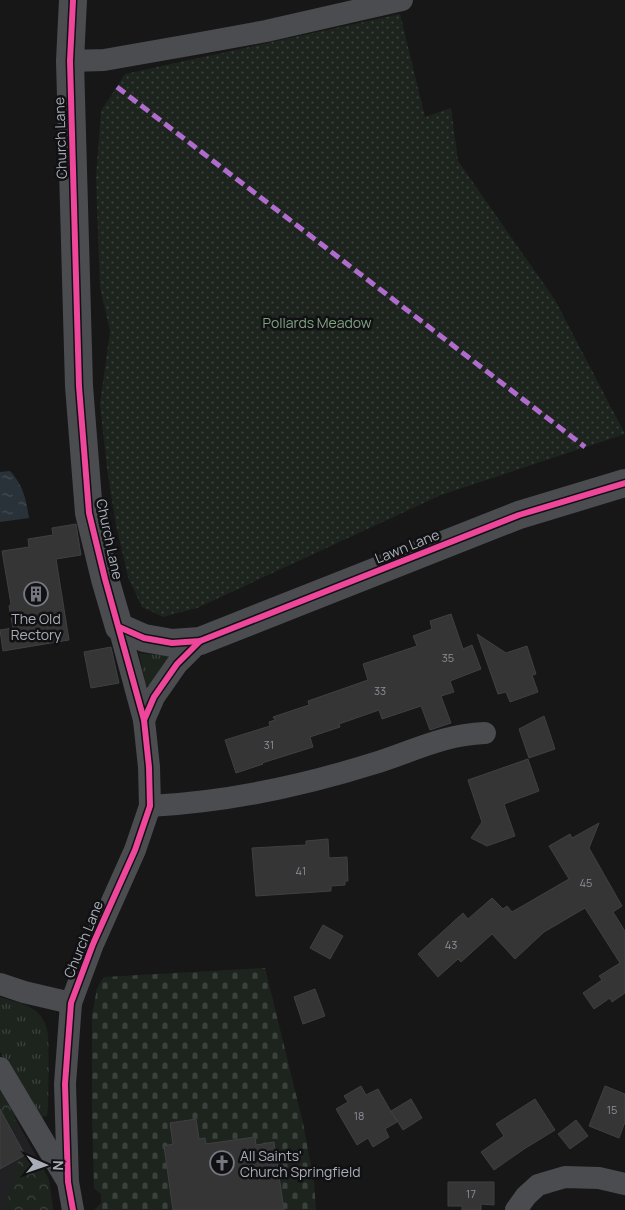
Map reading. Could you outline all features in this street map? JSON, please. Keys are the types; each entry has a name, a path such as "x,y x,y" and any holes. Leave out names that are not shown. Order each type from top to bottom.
{"street":[{"name":"Church Lane","path":"68,1182 65,1084 71,1003 93,944 135,850 150,806 149,767 144,720 105,579 89,512 79,386 70,61 73,0"},
{"path":"70,61 104,60 266,31 364,5 402,0"},
{"name":"Lawn Lane","path":"119,627 144,638 172,643 200,641 519,515 625,483"},
{"name":"Lawn Lane","path":"144,720 154,697 177,664 200,641"},
{"path":"150,806 192,804 287,788 376,763 436,740 466,734 485,733"},
{"path":"0,984 24,992 71,1003"},
{"path":"0,1068 68,1182 73,1210"},
{"path":"516,1210 526,1196 538,1185 565,1177 599,1178 625,1184"}],"shaded area":[{"path":"0,1090 49,1180 53,1210 0,1210"}],"green space":[{"name":"Pollards Meadow","path":"400,14 425,117 451,108 458,161 555,300 625,434 441,495 197,608 163,617 142,607 128,577 116,525 107,468 100,404 110,331 100,287 96,177 101,111 125,74"},
{"path":"139,653 168,656 149,686 146,685"},
{"path":"265,968 303,1123 314,1182 316,1210 94,1210 101,1203 101,1194 94,1188 92,1016 97,988 104,977"},
{"path":"0,997 31,1008 39,1014 45,1023 49,1051 47,1116 42,1117 37,1114 0,1052"},
{"path":"0,1090 15,1115 15,1127 0,1135"},
{"path":"27,1155 39,1161 49,1180 53,1210 2,1210 9,1194 18,1161"}],"water":[{"path":"10,471 23,493 29,518 0,522 0,472"}],"building":[{"name":"The Old Rectory","path":"76,524 81,555 56,559 69,640 3,651 0,630 13,628 2,551 29,547 28,539 53,535 52,528"},
{"path":"451,614 463,649 472,645 481,669 450,681 454,692 441,696 451,723 430,730 421,706 382,719 379,710 339,724 340,727 310,737 313,747 236,773 225,740 270,726 269,722 275,720 273,717 309,705 308,701 368,680 363,664 417,646 413,636 432,629 430,621"},
{"path":"477,634 506,653 527,646 536,674 532,675 538,692 510,702 506,692 498,694"},
{"path":"111,647 119,683 91,688 84,652"},
{"path":"544,716 555,749 529,758 519,729"},
{"path":"528,759 539,791 504,804 515,836 487,846 471,838 482,822 468,780"},
{"path":"599,823 589,848 622,906 613,912 625,931 625,993 612,1002 610,998 594,1009 583,993 602,980 599,976 620,963 585,908 544,932 515,959 492,934 461,962 458,959 438,977 418,954 463,913 468,919 492,898 503,909 507,906 512,912 569,879 549,846 570,834 572,838"},
{"path":"328,839 329,858 347,857 348,881 345,881 345,885 331,886 331,891 256,896 252,848 306,845 306,841"},
{"path":"323,925 343,936 330,959 310,948"},
{"path":"315,989 325,1016 303,1024 294,997"},
{"path":"361,1086 366,1095 378,1089 397,1122 385,1129 389,1137 373,1147 368,1138 357,1145 336,1109 348,1102 344,1096"},
{"path":"605,1086 625,1094 625,1122 619,1138 589,1126"},
{"path":"411,1099 422,1118 403,1130 391,1111"},
{"path":"535,1099 555,1130 494,1170 481,1152 504,1136 496,1124"},
{"path":"0,1109 25,1155 0,1169"},
{"name":"All Saints' Church Springfield","path":"196,1119 199,1139 205,1138 206,1144 255,1137 256,1145 274,1142 284,1210 173,1210 164,1146 173,1144 170,1123"},
{"path":"576,1120 588,1136 570,1149 558,1134"},
{"path":"448,1182 494,1182 494,1205 481,1204 481,1210 462,1210 462,1206 448,1206"}],"marked path":[{"path":"117,87 585,447"}],"cycle path":[{"path":"73,0 70,61 79,386 89,513 144,720 149,767 150,806 135,850 93,944 71,1003 65,1084 68,1182 73,1210"},
{"path":"119,627 144,638 172,643 200,641 519,515 625,483"},
{"path":"144,720 154,697 177,664 200,641"}],"place":[{"name":"The Old Rectory","path":"36,594"},
{"name":"All Saints' Church Springfield","path":"222,1163"}]}
